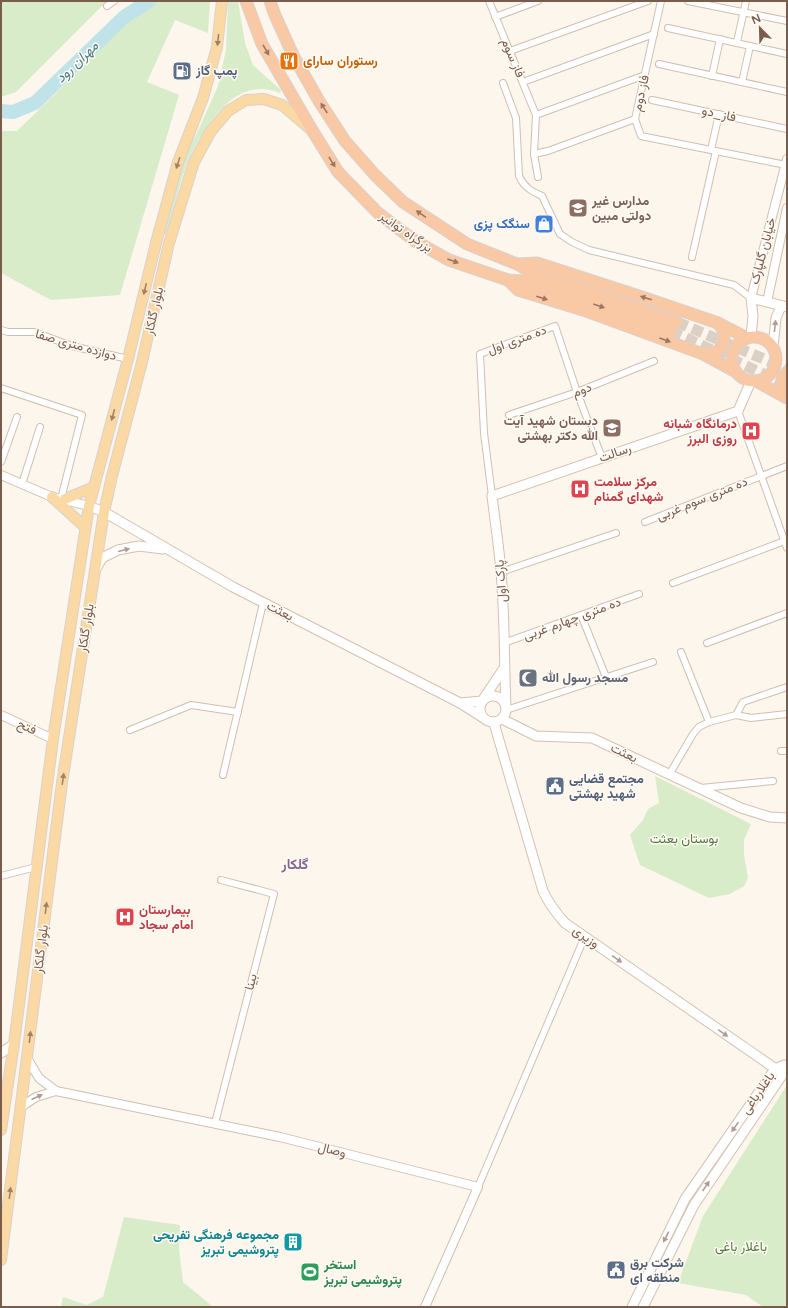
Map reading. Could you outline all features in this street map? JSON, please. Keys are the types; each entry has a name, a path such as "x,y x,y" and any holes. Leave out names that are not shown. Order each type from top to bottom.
{"highway":[{"name":"بزرگراه توانیر","path":"246,1 262,44 338,172 378,212 415,241 449,260 508,280 524,281 671,331"},
{"name":"بزرگراه توانیر","path":"270,1 293,55 319,101 345,141 375,175 403,202 467,244 517,264 532,273 677,322"},
{"path":"517,264 537,263 718,323 749,338"},
{"path":"508,280 518,290 583,310 703,354 736,372 740,376 786,397"},
{"path":"703,354 712,354 720,348 724,340 724,332 718,323"},
{"path":"736,372 732,359 733,352 741,341 749,338 761,338 770,343 774,349 787,359"},
{"path":"753,381 762,379 773,371 776,358 774,349"},
{"path":"786,397 781,389 781,381 787,372"}],"main road":[{"name":"بلوار گلکار","path":"1,1130 3,1092 14,1044 53,739 89,506 178,162 203,98 217,47 222,1"},
{"name":"بلوار گلکار","path":"1,1260 62,783 104,512 142,362 169,243 194,162 211,131 228,111 246,100 264,99 282,105 312,130"},
{"path":"157,239 169,243"},
{"path":"749,338 752,316 751,298 784,306 776,318 774,349"},
{"path":"738,411 753,381"},
{"name":"رسالت","path":"492,496 738,411"},
{"path":"86,527 59,498 94,487"},
{"name":"پارک اول","path":"492,496 501,572 506,708"},
{"name":"بعثت","path":"89,506 104,512 233,587 460,703 482,717"},
{"path":"95,572 102,558 118,550 139,546 167,549"},
{"path":"460,703 482,701 490,696 498,697 502,699 506,708 505,716 498,721 485,720 482,717 480,709 482,701 504,668"},
{"name":"بعثت","path":"498,721 536,736 592,738 669,776 741,808 770,818 787,818"},
{"name":"وزیری","path":"498,721 543,891 548,903 555,912 565,923 779,1072"},
{"path":"1,1053 14,1044"},
{"name":"باغلارباغی","path":"632,1307 685,1199 779,1072"},
{"name":"باغلارباغی","path":"643,1307 694,1204 779,1072"},
{"path":"685,1199 694,1204"}],"street":[{"path":"107,6 114,1"},
{"name":"فاز سوم","path":"489,1 536,115"},
{"path":"495,17 538,1"},
{"path":"510,51 648,1"},
{"name":"فاز دوم","path":"534,154 548,151 635,119 662,1"},
{"path":"688,1 787,21"},
{"path":"737,42 746,1"},
{"path":"668,28 787,54"},
{"path":"523,82 654,34"},
{"path":"712,76 720,39"},
{"path":"742,82 750,46"},
{"path":"659,64 787,92"},
{"path":"538,177 534,154 536,115 645,76"},
{"path":"503,83 516,118 520,176 523,184 531,191 542,196 560,234 572,242 589,250 734,285 751,298"},
{"name":"فاز_دو","path":"652,100 787,128"},
{"path":"692,256 714,151 719,114"},
{"path":"635,119 641,136 714,151 786,162"},
{"name":"خیابان گلپارک","path":"751,298 786,162"},
{"name":"خیابان گلپارک","path":"767,302 784,235 787,208"},
{"name":"ده متری اول","path":"492,496 484,433 480,354 555,326 577,392"},
{"path":"1,336 4,331"},
{"name":"دوازده متری صفا","path":"4,331 34,332 72,346 128,359"},
{"name":"دوم","path":"509,415 577,392 654,361"},
{"path":"1,388 82,415 59,498"},
{"path":"577,392 602,458"},
{"path":"738,411 760,476 786,541 787,548"},
{"path":"1,462 17,417"},
{"path":"22,484 40,427"},
{"name":"ده متری سوم غربی","path":"645,522 787,466"},
{"path":"1,475 59,498 89,506"},
{"path":"501,572 616,533"},
{"path":"673,583 786,541"},
{"name":"ده متری چهارم غربی","path":"504,643 640,594"},
{"path":"223,775 263,603"},
{"path":"707,643 787,613"},
{"path":"581,615 606,677"},
{"path":"681,652 709,722"},
{"path":"506,708 653,662"},
{"path":"736,715 743,702 787,687"},
{"path":"130,730 191,705 238,712"},
{"path":"669,776 693,734 699,727 709,722 736,715 751,718 787,714"},
{"name":"فتح","path":"1,715 53,739"},
{"path":"698,788 773,781"},
{"path":"1,876 36,867"},
{"name":"بینا","path":"215,1123 274,894 221,880"},
{"path":"425,1307 585,936"},
{"path":"27,1058 39,1078 56,1091"},
{"path":"21,1107 36,1097 56,1091"},
{"name":"وصال","path":"56,1091 280,1137 478,1187"}],"green space":[{"path":"1,1 107,1 16,92 1,97"},
{"path":"158,1 210,1 208,33 175,20 147,82 179,95 120,295 51,300 1,273 1,131 17,131 86,64 102,38"},
{"path":"228,1 238,1 245,43 253,65 281,90 280,93 256,89 245,92 226,104 218,113 195,146 190,157 179,187 168,232 163,234 171,198 187,150 196,135 218,86 226,50"},
{"name":"بوستان بعثت","path":"655,776 751,824 744,840 744,855 748,878 744,886 730,894 709,898 640,865 630,835 643,820 648,809 659,803"},
{"name":"باغلار باغی","path":"787,1085 787,1307 763,1307 746,1295 678,1283 703,1216"},
{"path":"124,1217 180,1225 179,1248 183,1282 213,1307 61,1307 63,1297 87,1305 103,1297"}],"waterway":[{"name":"مهران رود","path":"1,111 13,112 35,103 124,17 149,1"}],"tunnel":[{"path":"677,322 778,365 787,371"},
{"path":"671,331 774,379 787,387"}],"place":[{"name":"رستوران ساراى","path":"289,61"},
{"name":"پمپ گاز","path":"182,71"},
{"name":"مدارس غیر دولتی مبین","path":"578,208"},
{"name":"سنگک پزی","path":"544,224"},
{"name":"دبستان شهید آیت الله دکتر بهشتی","path":"612,428"},
{"name":"درمانگاه شبانه روزی البرز","path":"751,431"},
{"name":"مرکز سلامت شهدای گمنام","path":"580,489"},
{"name":"مسجد رسول الله","path":"528,678"},
{"name":"مجتمع قضایی شهید بهشتی","path":"555,786"},
{"name":"بیمارستان امام سجاد","path":"125,917"},
{"name":"مجموعه فرهنگی تفریحی پتروشیمی تبریز","path":"293,1242"},
{"name":"شرکت برق منطقه ای","path":"616,1270"},
{"name":"استخر پتروشیمی تبریز","path":"310,1272"}],"district":[{"name":"گلکار","path":"295,864"}]}
